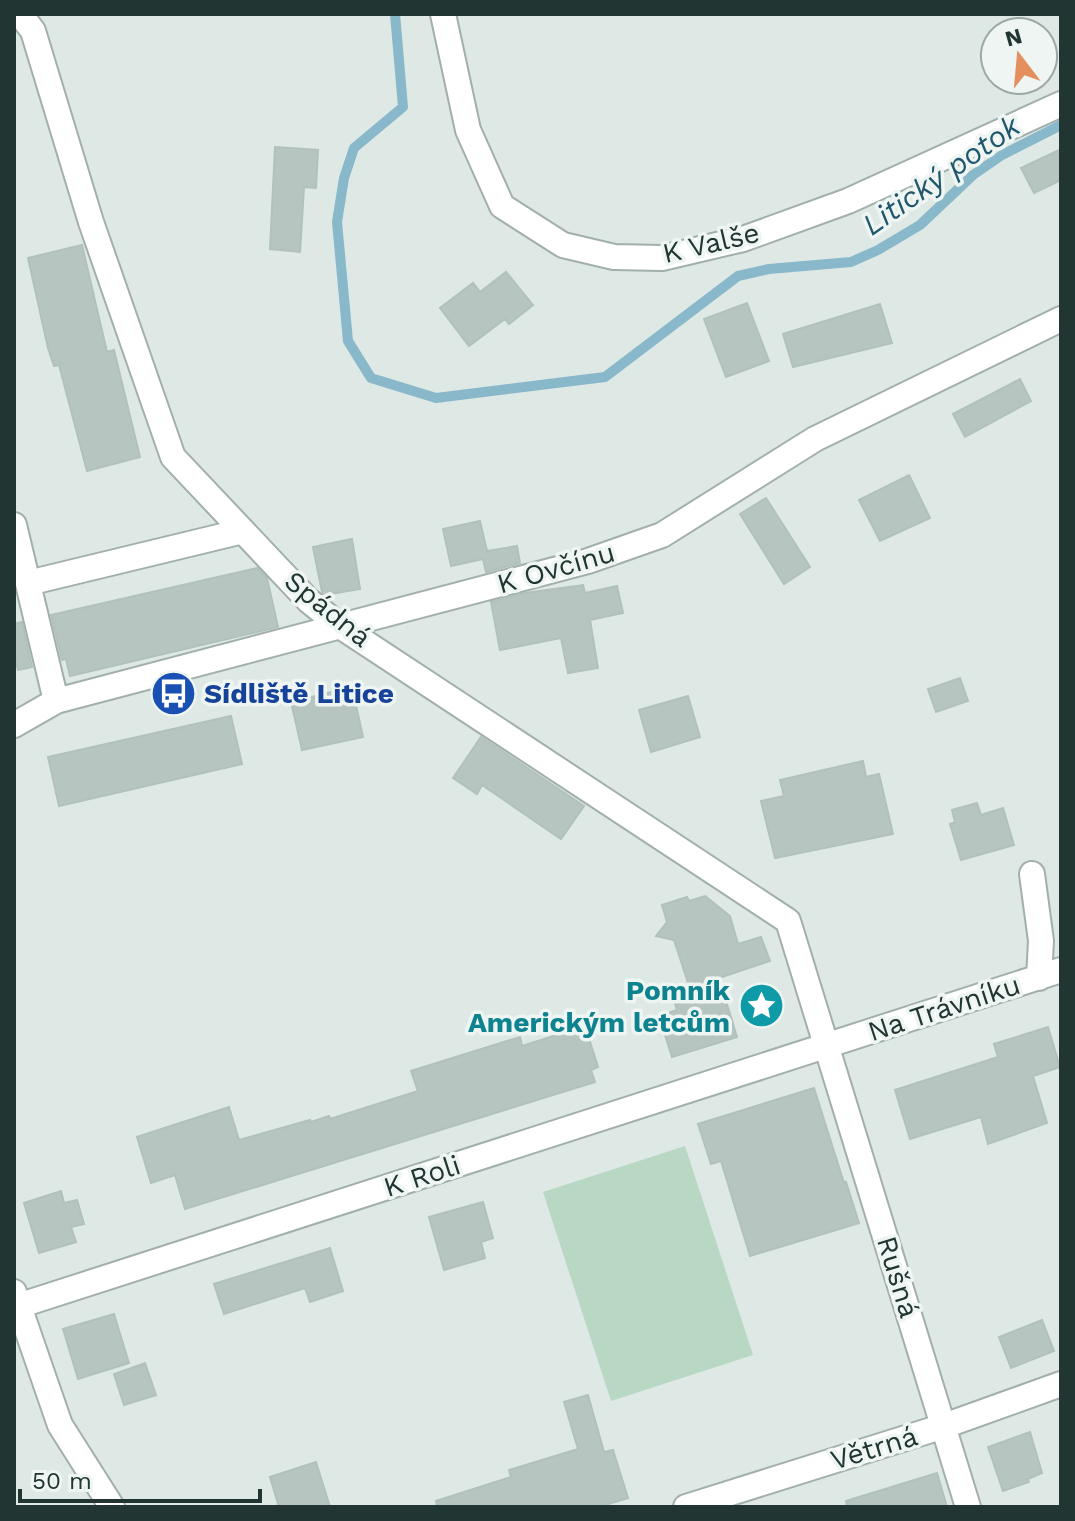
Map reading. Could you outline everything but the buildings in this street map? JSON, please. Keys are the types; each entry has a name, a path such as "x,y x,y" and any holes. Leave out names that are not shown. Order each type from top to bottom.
{"street":[{"name":"Spádná","path":"20,14 33,31 91,222 173,457 309,601 340,626 788,921 826,1046"},
{"name":"K Valše","path":"443,14 468,130 502,206 563,245 614,257 662,258 743,239 848,201 1061,104"},
{"name":"K Ovčínu","path":"14,725 56,701 588,561 662,535 815,439 1061,319"},
{"path":"14,525 56,701"},
{"path":"28,583 243,531"},
{"path":"1032,874 1041,941 1050,974"},
{"name":"Na Trávníku","path":"826,1046 1050,974"},
{"name":"K Roli","path":"16,1299 826,1046"},
{"name":"Rušná","path":"826,1046 968,1507"},
{"path":"16,1299 60,1425 112,1507"},
{"name":"Větrná","path":"686,1507 944,1426 1061,1384"}],"green space":[{"path":"685,1146 753,1355 611,1401 543,1192"}],"waterway":[{"name":"Litický potok","path":"395,14 403,107 354,148 344,178 337,222 348,341 371,378 436,398 605,377 738,276 769,269 851,262 878,250 920,225 973,175 1002,155 1061,125"}],"place":[{"name":"Sídliště Litice","path":"173,693"},
{"name":"Pomník Americkým letcům","path":"761,1006"}]}
